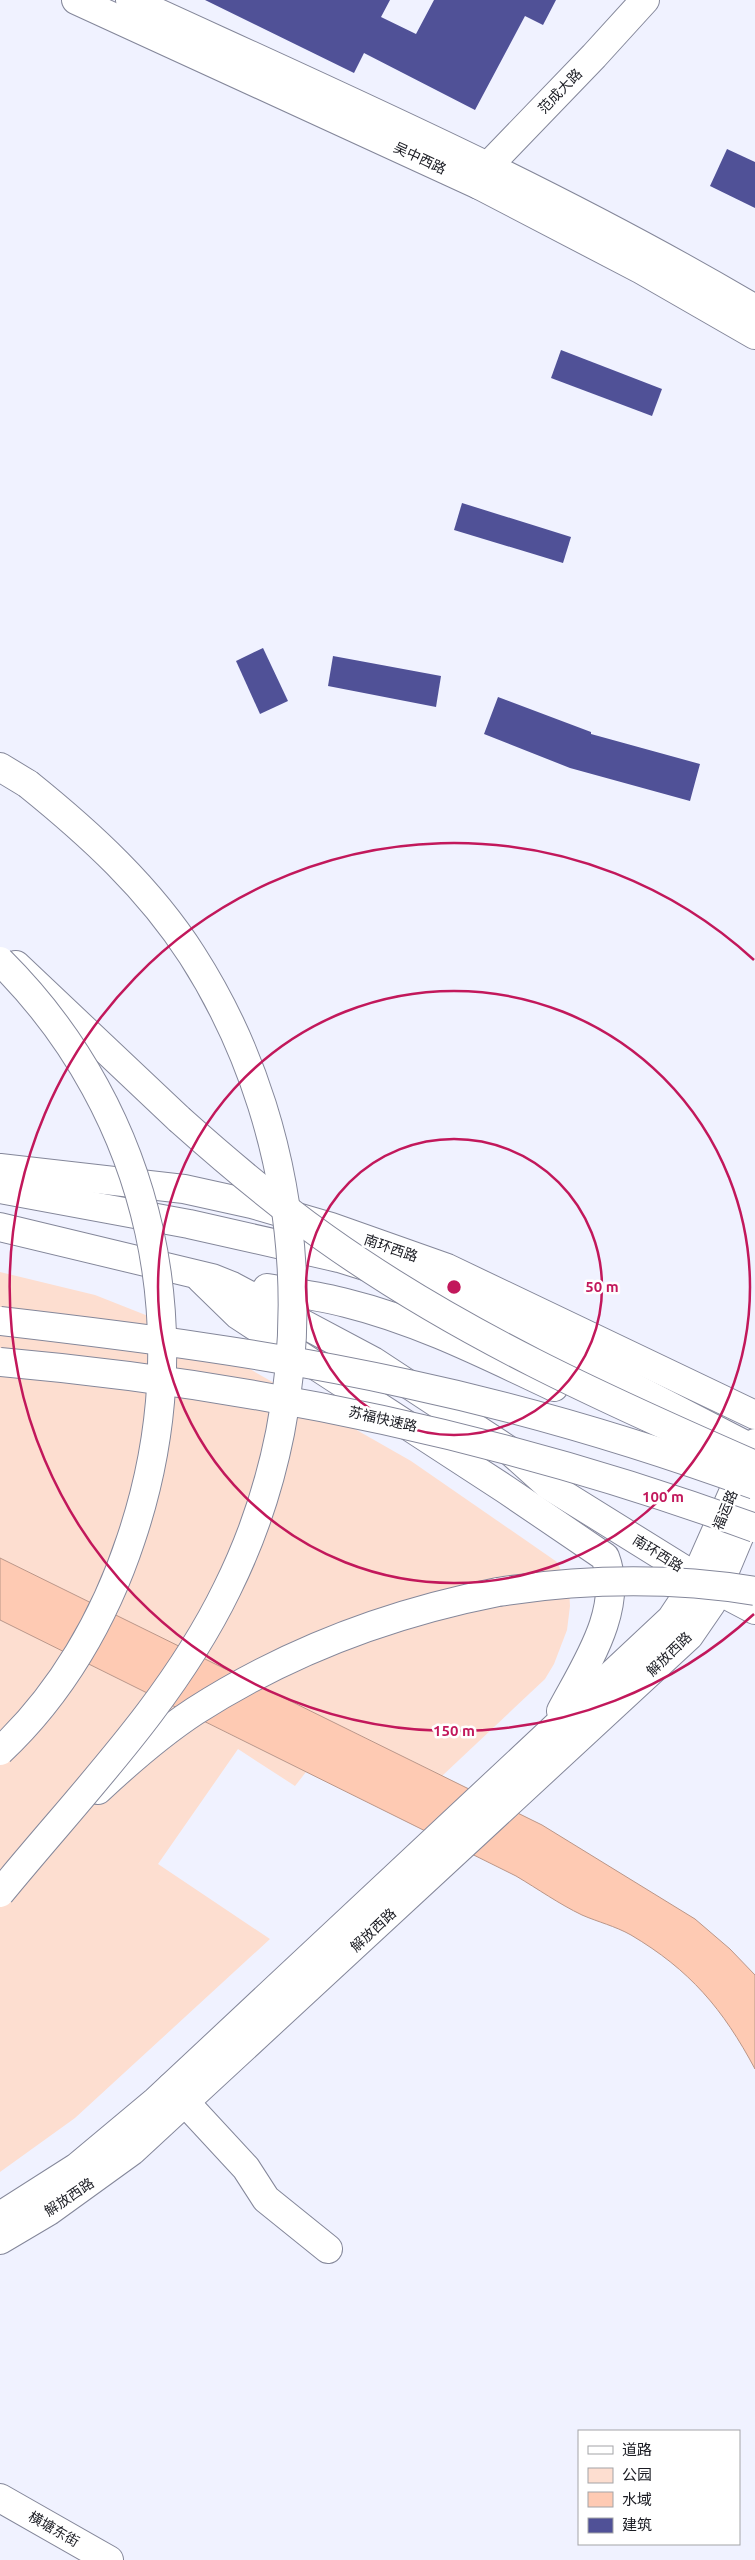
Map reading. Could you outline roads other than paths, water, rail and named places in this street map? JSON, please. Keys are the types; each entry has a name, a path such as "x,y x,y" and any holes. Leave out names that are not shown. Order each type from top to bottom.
{"main road":[{"name":"吴中西路","path":"76,0 484,175 653,250 755,309"},
{"name":"吴中西路","path":"130,0 484,175 755,335"},
{"name":"范成大路","path":"484,175 645,0"},
{"path":"0,767 49,801 108,852 168,922 191,954 213,991 250,1069 264,1109 284,1194 290,1237 292,1273 292,1346 278,1445 264,1496 240,1563 206,1629 168,1688 114,1759 0,1893"},
{"path":"0,950 54,1000 118,1064 231,1166 326,1239 468,1328 555,1374 753,1463"},
{"path":"0,961 32,996 66,1041 92,1080 113,1122 141,1197 152,1244 164,1337 160,1418 152,1464 143,1503 109,1598 69,1667 46,1701 0,1751"},
{"name":"南环西路","path":"0,1168 184,1189 252,1204 331,1227 447,1268 755,1415"},
{"path":"0,1189 189,1224 339,1258 425,1285 476,1306 753,1463"},
{"name":"南环西路","path":"0,1227 203,1276 265,1303 298,1323 373,1361 510,1451 548,1485 707,1584 755,1610"},
{"path":"203,1276 346,1303 435,1332 753,1463"},
{"path":"203,1276 238,1315 505,1489 605,1557 610,1570 610,1592 605,1618 585,1667 551,1730"},
{"path":"0,1321 151,1339 300,1363 408,1384 525,1413 674,1455 753,1463"},
{"name":"苏福快速路","path":"0,1362 149,1377 295,1400 401,1422 659,1494 755,1528"},
{"name":"福运路","path":"707,1584 753,1463"},
{"name":"福运路","path":"707,1584 755,1499"},
{"path":"50,1833 147,1747 195,1711 260,1674 358,1630 450,1601 538,1586 632,1580 681,1582 755,1591"},
{"name":"解放西路","path":"504,1792 551,1730 671,1619 682,1604 707,1584"},
{"name":"解放西路","path":"0,2240 49,2211 89,2184 132,2151 178,2095 439,1852 504,1792 689,1636 702,1620 707,1584"},
{"path":"178,2095 246,2168 266,2199 328,2249"},
{"name":"解放西路","path":"0,2216 76,2167 118,2135 178,2095"},
{"name":"横塘东街","path":"0,2498 109,2560"}],"water":[{"path":"0,1558 542,1825 695,1919 730,1949 755,1975 755,2069 743,2047 717,2009 703,1993 671,1962 631,1935 582,1915 516,1876 0,1620"}]}
